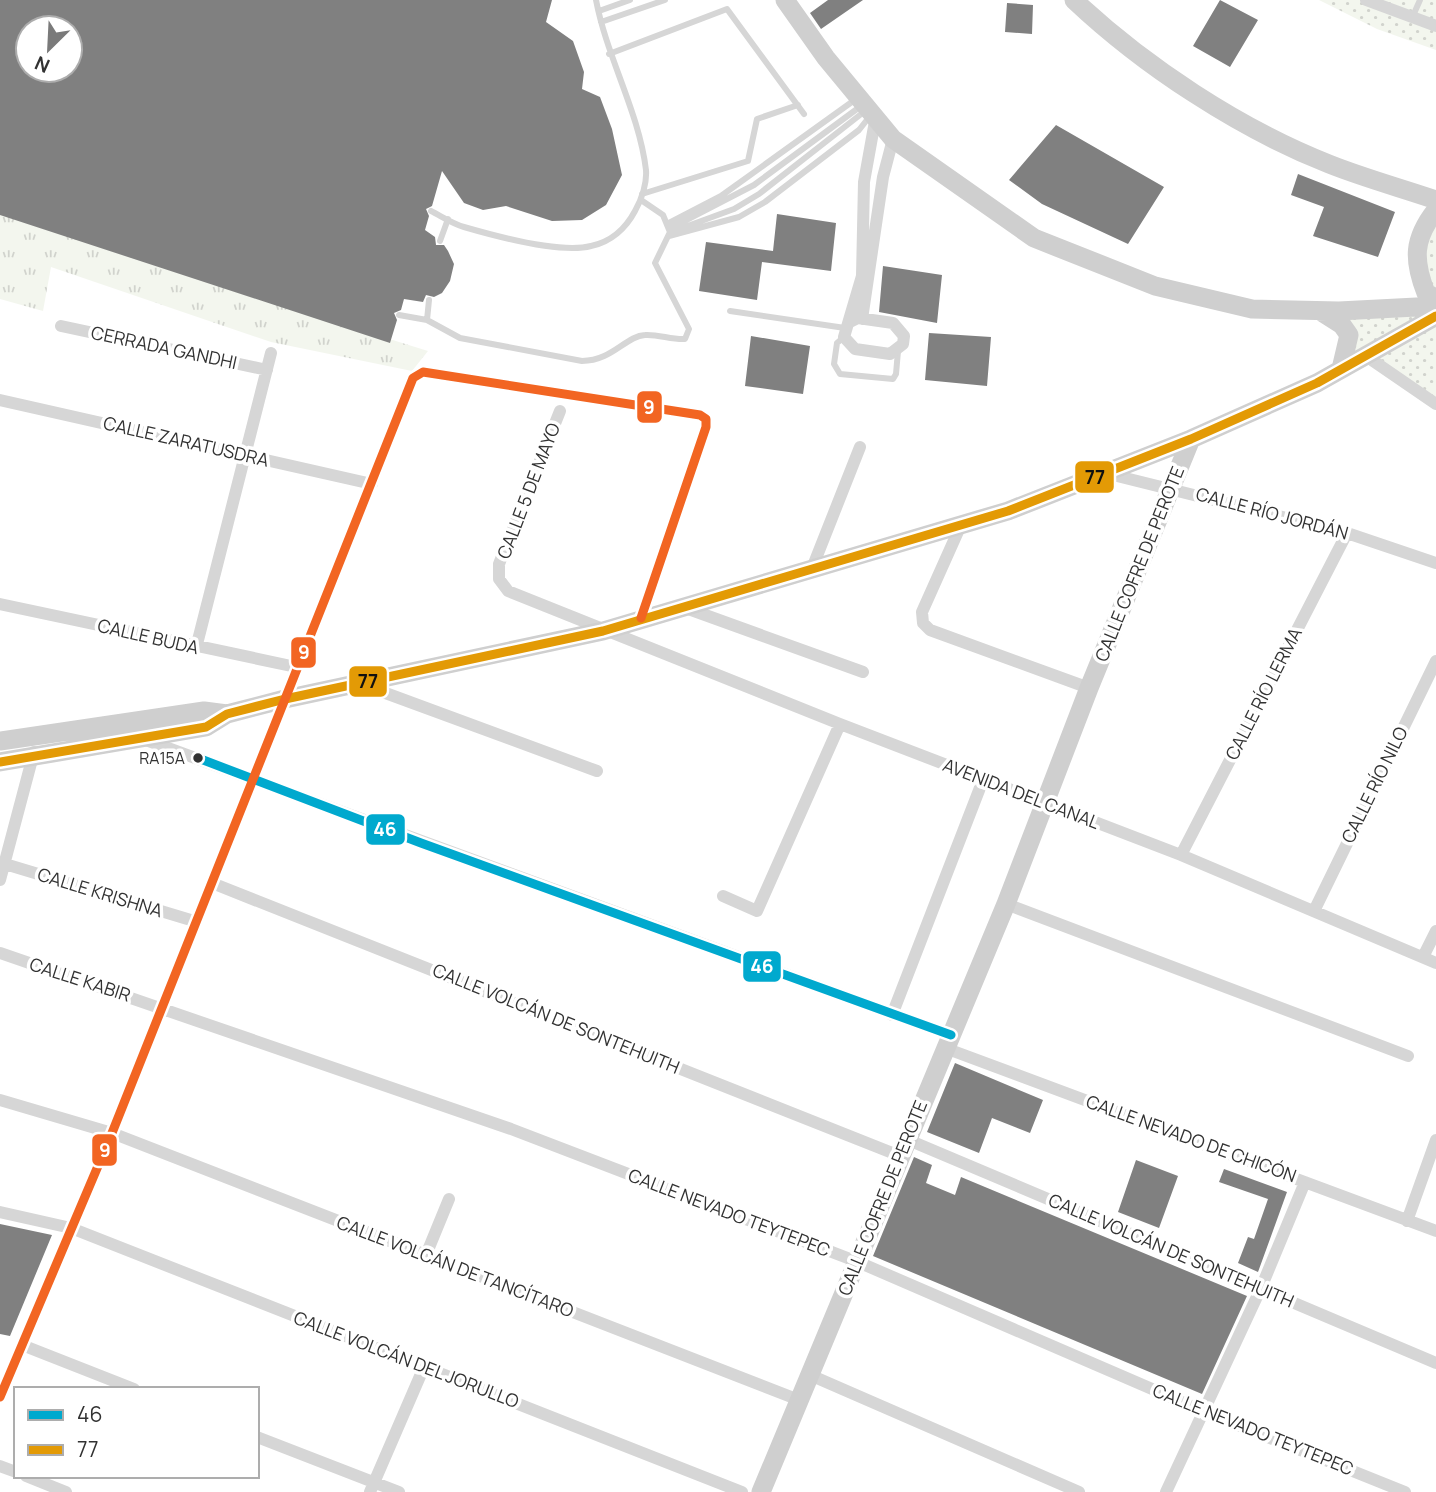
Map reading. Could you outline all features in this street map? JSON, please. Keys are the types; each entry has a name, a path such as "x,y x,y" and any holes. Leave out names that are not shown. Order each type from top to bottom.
{"street":[{"path":"785,0 867,110 893,139 1034,238 1155,286 1252,309 1319,311 1436,306"},
{"path":"1074,0 1105,29 1181,86 1245,122 1328,164 1436,200"},
{"path":"1366,0 1411,19 1436,26"},
{"path":"850,326 893,323 900,328 903,344 898,351 890,354 855,349 850,326 865,255 867,110"},
{"path":"850,326 893,139"},
{"path":"1436,210 1417,239 1415,253 1426,293 1436,298"},
{"path":"1319,311 1342,325 1349,335 1341,369"},
{"path":"0,762 205,727 227,714 285,699 603,631 960,527 1191,439 1341,369 1436,316"},
{"name":"CERRADA GANDHI","path":"61,326 267,370"},
{"path":"196,648 271,353"},
{"path":"1366,356 1436,404"},
{"path":"0,1397 112,1133 194,921 255,778 296,667 413,378 424,372 700,415 706,419 706,427 641,618"},
{"name":"CALLE ZARATUSDRA","path":"0,400 372,484"},
{"name":"CALLE 5 DE MAYO","path":"560,411 499,564 499,579 508,591 603,631"},
{"name":"CALLE COFRE DE PEROTE","path":"761,1492 1006,904 1089,688 1191,439"},
{"path":"811,571 860,447"},
{"name":"CALLE RÍO JORDÁN","path":"1105,473 1347,533 1436,563"},
{"path":"960,527 922,612 923,623 930,630 1089,688"},
{"name":"CALLE RÍO LERMA","path":"1181,855 1347,533"},
{"name":"CALLE BUDA","path":"0,604 196,648 296,667"},
{"path":"682,607 863,672"},
{"name":"AVENIDA DEL CANAL","path":"603,631 1181,855 1315,909 1436,963"},
{"name":"CALLE RÍO NILO","path":"1315,909 1436,661"},
{"path":"359,683 597,771"},
{"path":"0,741 204,711 227,714"},
{"path":"723,896 757,911 840,724"},
{"name":"CALLE NEVADO DE CHICÓN","path":"105,726 255,778 421,843 892,1015 948,1041 1436,1231"},
{"path":"0,880 40,736"},
{"path":"892,1015 983,780"},
{"name":"CALLE KRISHNA","path":"5,864 194,921"},
{"name":"CALLE VOLCÁN DE SONTEHUITH","path":"212,883 903,1147 1261,1288 1436,1363"},
{"path":"1006,904 1408,1056"},
{"path":"1423,957 1436,931"},
{"name":"CALLE KABIR","path":"0,953 160,1007"},
{"name":"CALLE NEVADO TEYTEPEC","path":"160,1007 511,1129 858,1262 1203,1411 1405,1492"},
{"name":"CALLE VOLCÁN DE TANCÍTARO","path":"0,1100 112,1133 799,1401"},
{"path":"1407,1221 1436,1140"},
{"path":"1166,1492 1261,1288 1305,1182"},
{"path":"426,1255 449,1199"},
{"path":"0,1212 71,1228"},
{"name":"CALLE VOLCÁN DEL JORULLO","path":"71,1228 742,1492"},
{"path":"22,1345 129,1387"},
{"path":"372,1487 424,1367"},
{"path":"810,1375 1079,1492"},
{"path":"259,1438 372,1487 399,1492"},
{"path":"31,1478 66,1492"}],"lane":[{"path":"597,5 606,0"},
{"path":"597,5 630,0"},
{"path":"601,22 665,0"},
{"path":"1411,19 1420,0"},
{"path":"431,211 475,229 552,246 589,247 607,240 628,224 642,197 646,172 609,54 597,5"},
{"path":"609,54 727,9 804,114"},
{"path":"642,197 748,161 757,119 797,105"},
{"path":"399,314 427,320 460,338 582,361 595,361 610,355 643,334 685,339 689,329 655,263 669,230 867,110"},
{"path":"669,230 734,209 759,194 867,110"},
{"path":"642,197 663,215 669,230"},
{"path":"440,241 448,219"},
{"path":"427,320 429,300"},
{"path":"730,311 850,326"},
{"path":"850,326 837,343 834,364 841,374 893,379 898,351"}],"green space":[{"path":"1319,0 1436,0 1436,50 1377,29"},
{"path":"1436,210 1436,298 1417,239"},
{"path":"0,211 428,351 412,371 271,342 51,267 43,311 0,299"},
{"path":"1436,306 1436,404 1367,356 1341,369 1339,311"}],"building":[{"path":"0,0 552,0 546,22 573,41 584,72 582,89 600,97 612,129 622,175 606,205 582,220 552,221 506,206 483,210 464,203 442,171 432,206 426,209 429,216 425,230 435,237 436,245 444,245 448,251 454,264 450,281 442,293 434,297 426,295 423,302 404,299 401,310 394,313 397,320 390,343 0,215"},
{"path":"828,0 863,0 821,29 810,13"},
{"path":"1220,0 1258,20 1230,67 1193,46"},
{"path":"1007,3 1033,5 1032,34 1005,32"},
{"path":"1056,125 1164,187 1128,244 1042,204 1009,180"},
{"path":"1298,174 1395,212 1378,257 1313,236 1324,207 1291,195"},
{"path":"777,214 836,223 831,271 762,262 757,300 699,291 706,242 773,251"},
{"path":"883,266 942,275 937,323 879,312"},
{"path":"929,333 991,337 987,386 925,380"},
{"path":"751,336 810,346 803,394 745,386"},
{"path":"955,1063 1043,1100 1030,1133 992,1118 979,1153 927,1132"},
{"path":"914,1157 932,1165 926,1183 955,1195 961,1177 1247,1296 1202,1394 873,1256"},
{"path":"1136,1160 1178,1176 1159,1228 1118,1212"},
{"path":"1224,1169 1287,1192 1258,1272 1238,1263 1248,1237 1254,1239 1268,1199 1219,1182"},
{"path":"0,1224 52,1235 10,1336 0,1334"}],"transit line":[{"name":"77","path":"0,762 206,727 227,714 285,699 603,631 1008,511 1191,439 1317,383 1436,316"},
{"name":"9","path":"0,1397 112,1133 413,378 423,372 700,415 706,419 706,427 641,618"},
{"name":"46","path":"198,758 421,843 951,1035"}],"place":[{"name":"RA15A","path":"198,758"}]}
